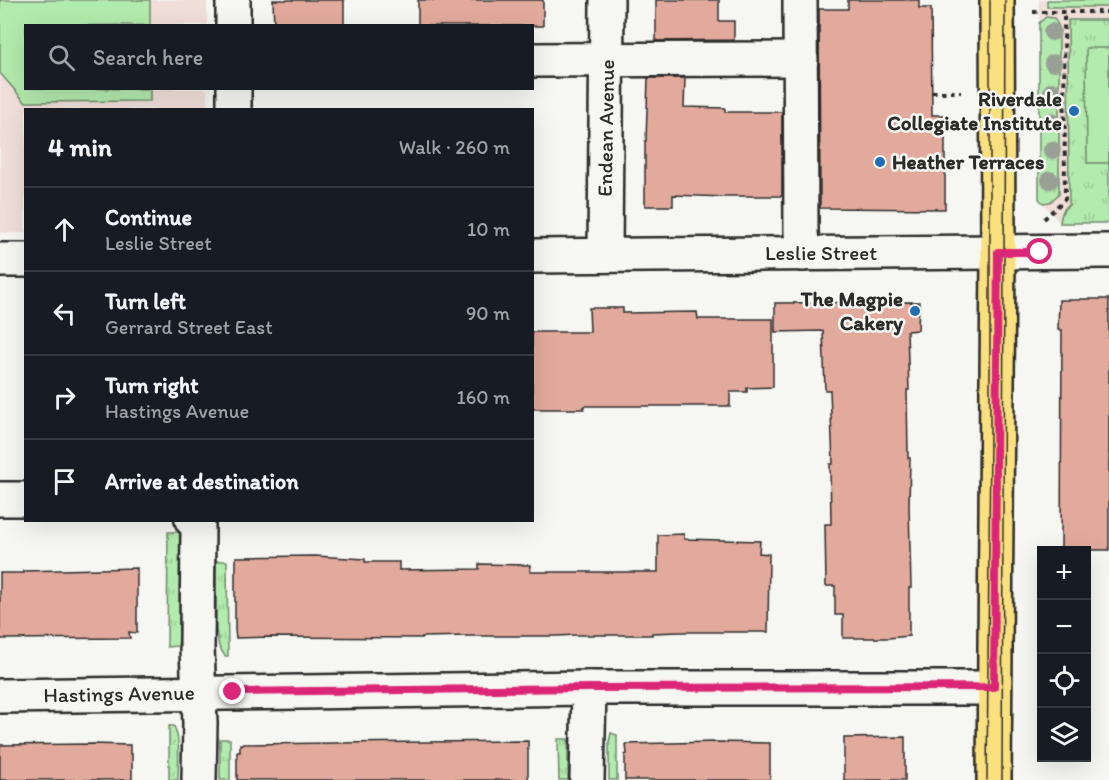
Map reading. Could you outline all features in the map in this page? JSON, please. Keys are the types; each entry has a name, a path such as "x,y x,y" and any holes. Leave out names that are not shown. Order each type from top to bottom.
{"main road":[{"path":"994,780 998,252 997,0"}],"street":[{"path":"233,0 233,24"},
{"name":"Endean Avenue","path":"605,255 607,0"},
{"path":"800,0 803,254"},
{"path":"534,60 801,59"},
{"path":"234,90 234,108"},
{"name":"Leslie Street","path":"534,255 1109,251"},
{"path":"0,260 24,260"},
{"path":"0,499 24,499"},
{"path":"195,523 200,723 199,780"},
{"name":"Hastings Avenue","path":"0,696 589,688 994,687"},
{"path":"587,780 589,688"}],"path":[{"path":"1033,12 1109,12"},
{"path":"1040,223 1065,199 1064,12"},
{"path":"932,92 961,92"}],"shaded area":[{"path":"0,0 207,0 207,24 24,24 24,90 207,90 207,108 24,108 24,233 0,233"},
{"name":"Riverdale Collegiate Institute","path":"1039,0 1109,0 1109,223 1060,223 1039,199"}],"green space":[{"path":"0,0 150,0 150,24 24,24 24,90 150,90 150,101 25,102 0,73"},
{"path":"1047,0 1109,0 1109,7 1047,7"},
{"path":"1046,17 1054,18 1059,27 1059,194 1050,202 1043,203 1039,199 1039,23"},
{"path":"1068,20 1109,20 1109,223 1060,223 1062,212 1069,205"},
{"path":"1086,48 1109,48 1109,163 1087,163"},
{"path":"168,532 180,532 178,646 167,647"},
{"path":"216,561 227,561 228,656 225,656 219,647 216,629"},
{"path":"169,726 174,726 178,738 178,780 169,780"},
{"path":"611,733 617,735 617,780 609,780"},
{"path":"220,739 230,739 230,780 220,780"},
{"path":"558,739 568,739 568,780 559,780"}],"building":[{"path":"273,0 344,0 344,24 274,24"},
{"path":"418,0 543,0 543,26 534,26 534,24 418,24"},
{"path":"656,0 719,0 719,21 734,21 734,40 656,41"},
{"path":"848,0 919,0 919,8 931,8 932,115 945,115 945,209 820,208 819,9 848,9"},
{"path":"648,78 685,78 684,107 725,108 725,112 782,112 782,196 673,195 673,206 645,206"},
{"path":"1109,299 1109,550 1091,550 1091,546 1061,546 1062,330 1058,330 1059,300"},
{"path":"919,302 918,330 907,331 911,588 909,588 909,636 843,638 843,615 835,615 835,586 826,586 825,524 831,524 830,464 833,464 830,390 825,390 823,331 775,332 775,303"},
{"path":"589,308 623,308 623,313 697,312 698,319 773,319 773,387 747,388 747,392 730,392 730,406 584,406 584,409 534,409 534,332 590,332"},
{"path":"684,534 684,539 760,541 759,553 769,554 768,632 422,638 236,638 236,557 315,556 365,559 365,562 399,562 399,570 479,569 479,564 530,565 530,572 658,572 658,535"},
{"path":"137,568 137,633 129,632 130,638 0,639 0,573"},
{"path":"905,737 905,780 844,780 844,738"},
{"path":"528,741 528,780 237,780 237,752 240,752 240,744"},
{"path":"770,743 770,780 625,780 626,744"},
{"path":"0,745 130,745 132,780 0,780"}],"tram line":[{"path":"987,780 990,0"},
{"path":"1002,780 1005,0"}],"place":[{"name":"Riverdale Collegiate Institute","path":"1074,111"},
{"name":"Heather Terraces","path":"880,162"},
{"name":"The Magpie Cakery","path":"915,311"}],"route":[{"path":"233,692 994,687 998,252 1040,252"}]}
